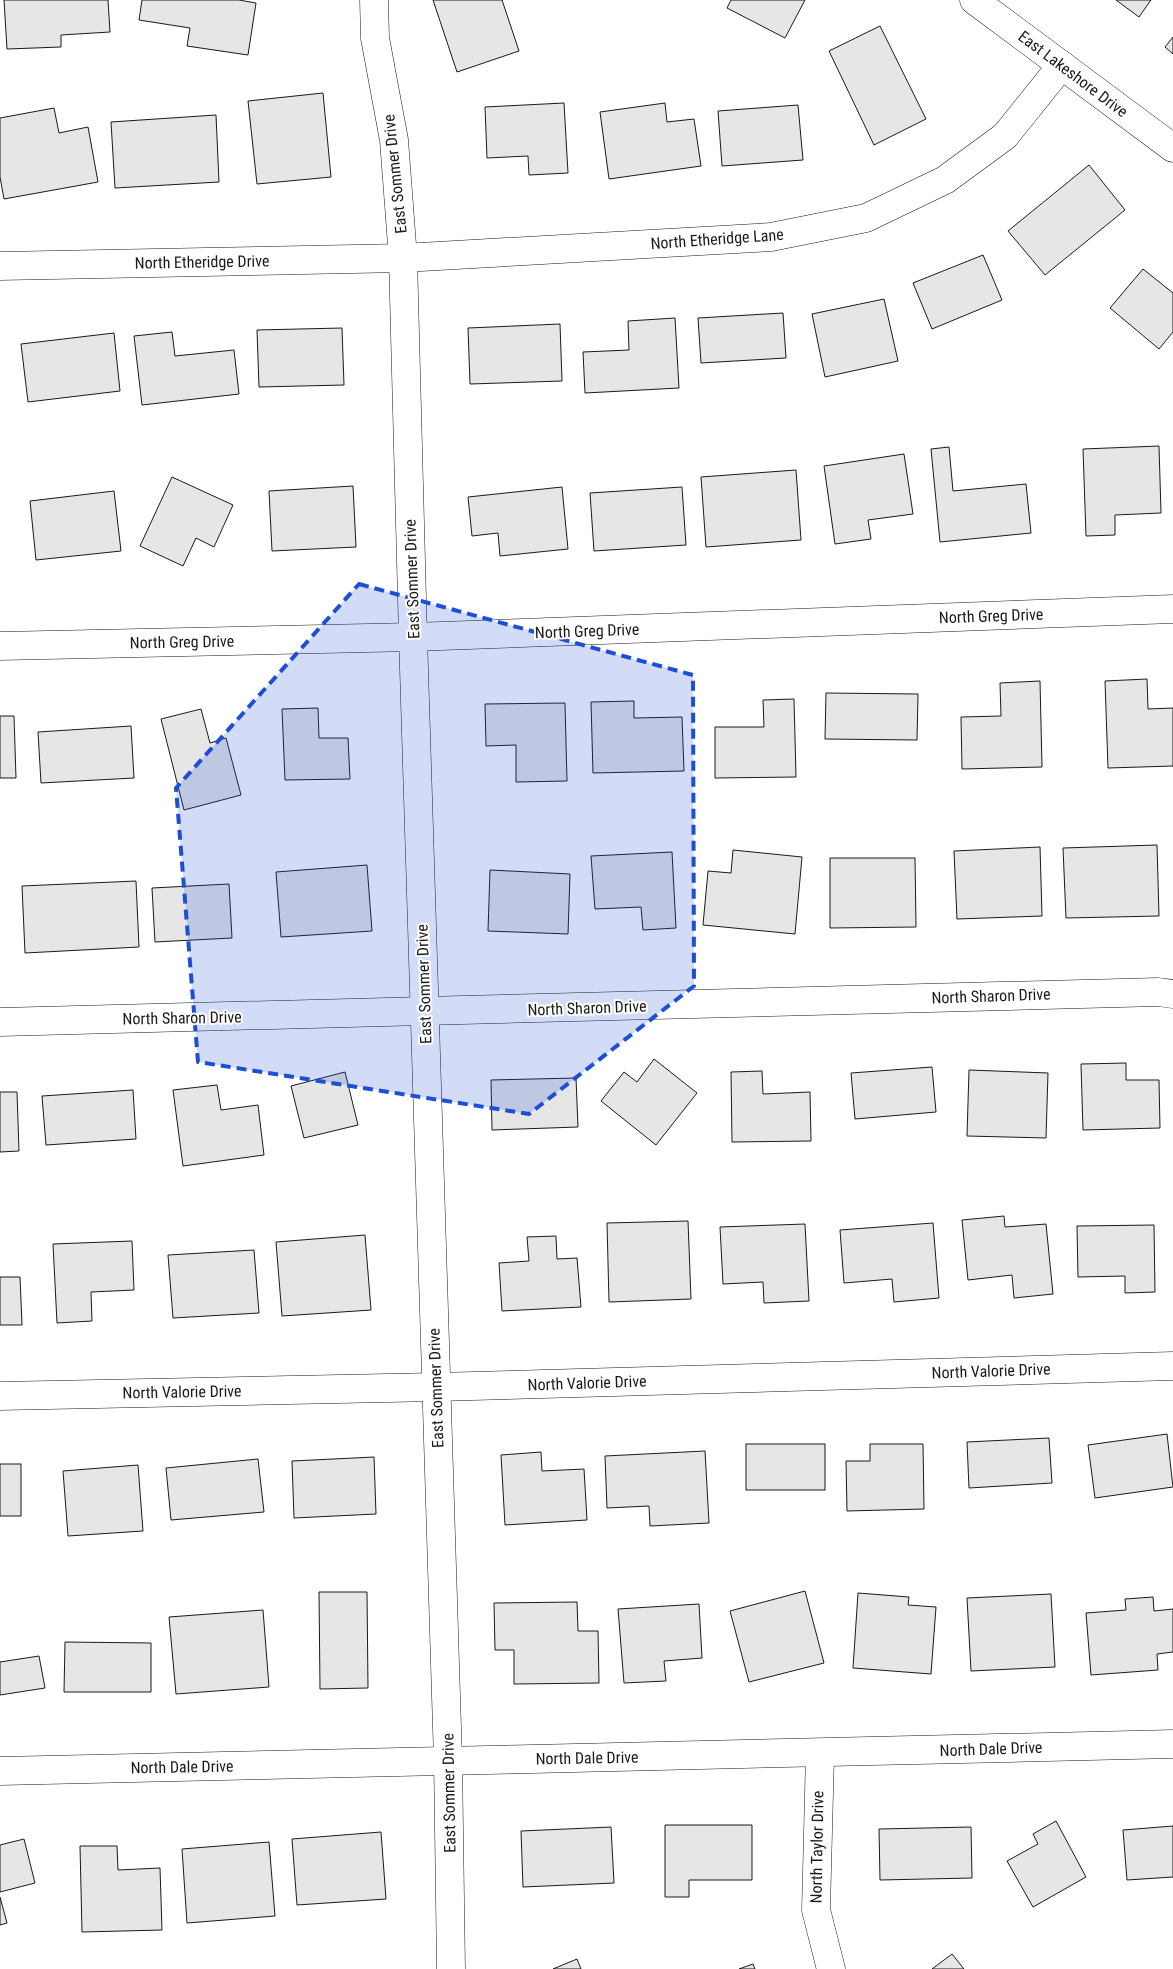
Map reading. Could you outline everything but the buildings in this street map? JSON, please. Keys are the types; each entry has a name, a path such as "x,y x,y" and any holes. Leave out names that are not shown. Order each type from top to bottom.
{"street":[{"name":"East Sommer Drive","path":"374,0 376,38 394,140 403,258 448,1760 451,1969"},
{"name":"East Lakeshore Drive","path":"974,0 1173,148"},
{"name":"North Etheridge Lane","path":"403,258 771,237 866,218 945,180 1005,136 1062,65"},
{"name":"North Etheridge Drive","path":"0,266 403,258"},
{"name":"North Greg Drive","path":"0,646 413,637 1173,609"},
{"name":"North Sharon Drive","path":"0,1022 1158,992 1173,994"},
{"name":"North Valorie Drive","path":"0,1396 436,1387 1173,1366"},
{"name":"North Dale Drive","path":"0,1771 448,1760 820,1754 1173,1744"},
{"name":"North Taylor Drive","path":"820,1754 816,1910 831,1969"}],"highlighted area":[{"path":"359,584 693,675 694,986 529,1114 198,1062 176,788"}]}
